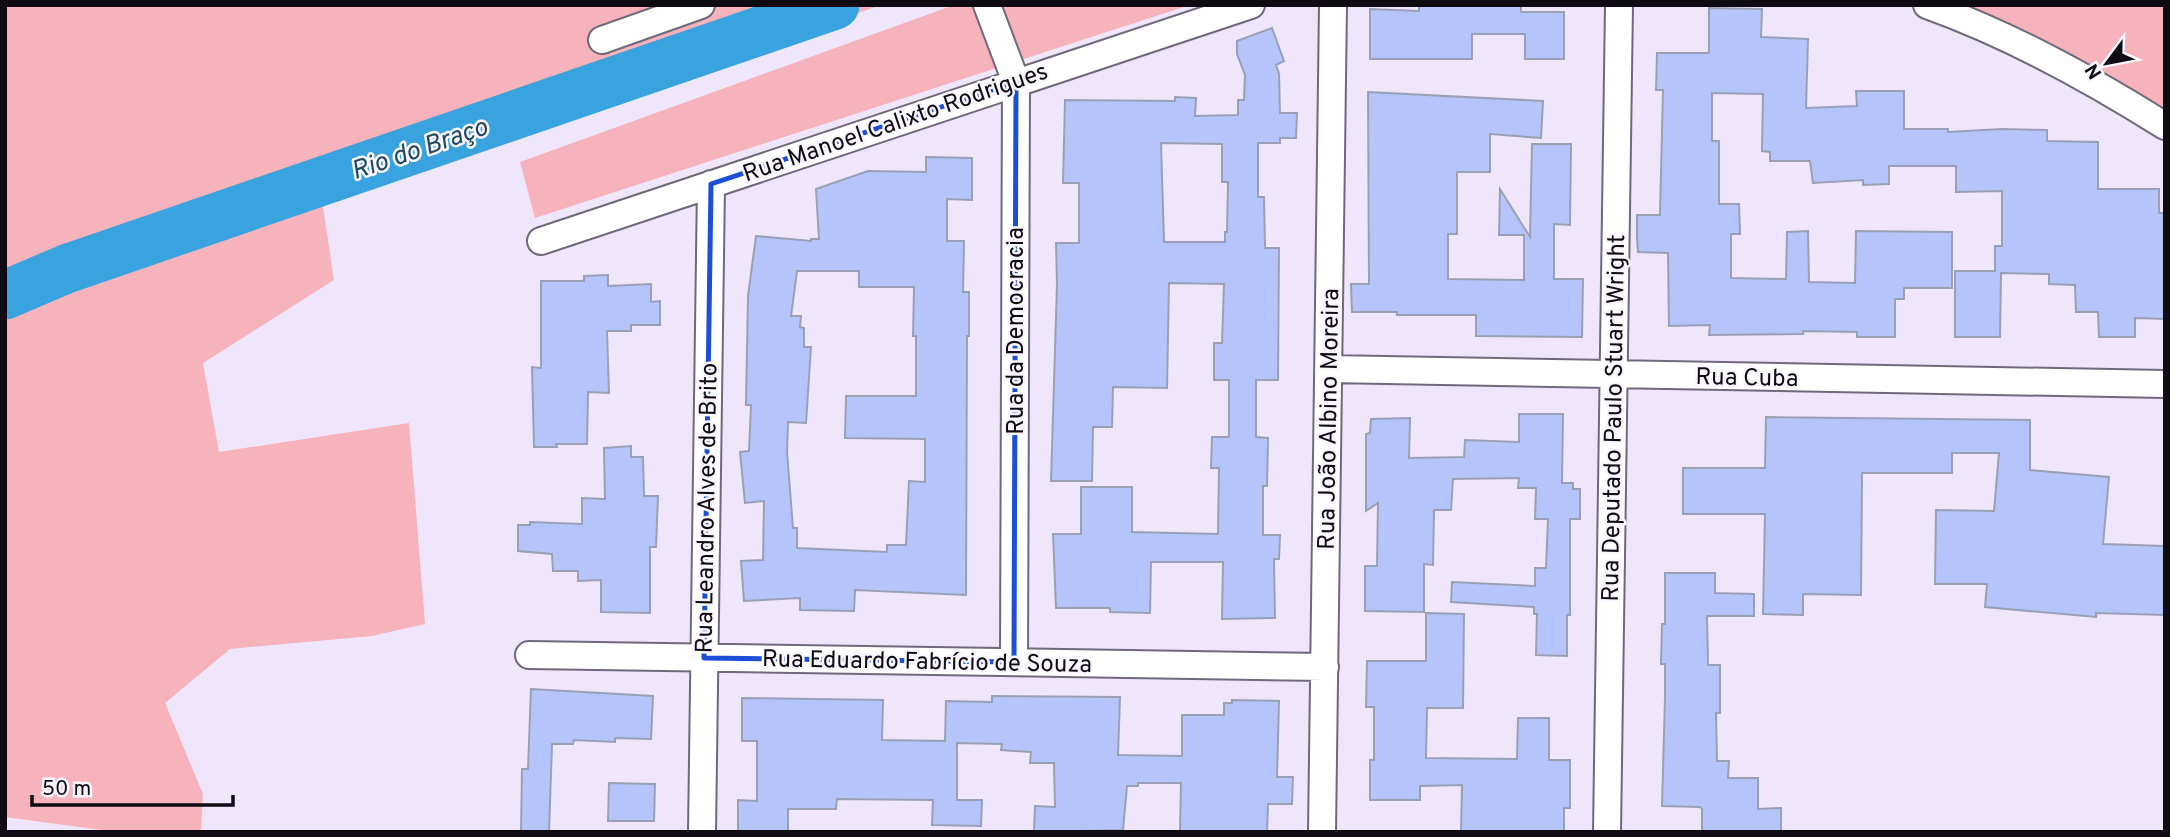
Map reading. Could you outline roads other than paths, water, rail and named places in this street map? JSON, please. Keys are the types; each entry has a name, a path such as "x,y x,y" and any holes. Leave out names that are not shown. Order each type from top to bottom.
{"street":[{"path":"602,40 701,5"},
{"name":"Rua da Democracia","path":"987,5 1016,82 1014,662"},
{"name":"Rua Manoel Calixto Rodrigues","path":"541,241 1251,5"},
{"name":"Rua João Albino Moreira","path":"1322,832 1333,5"},
{"name":"Rua Deputado Paulo Stuart Wright","path":"1607,832 1619,5"},
{"path":"1927,5 2017,42 2073,71 2165,126"},
{"name":"Rua Leandro Alves de Brito","path":"702,832 711,184"},
{"name":"Rua Cuba","path":"1329,369 2165,384"},
{"name":"Rua Eduardo Fabrício de Souza","path":"529,655 1325,667"}],"waterway":[{"name":"Rio do Braço","path":"5,295 66,269 835,5"}]}
